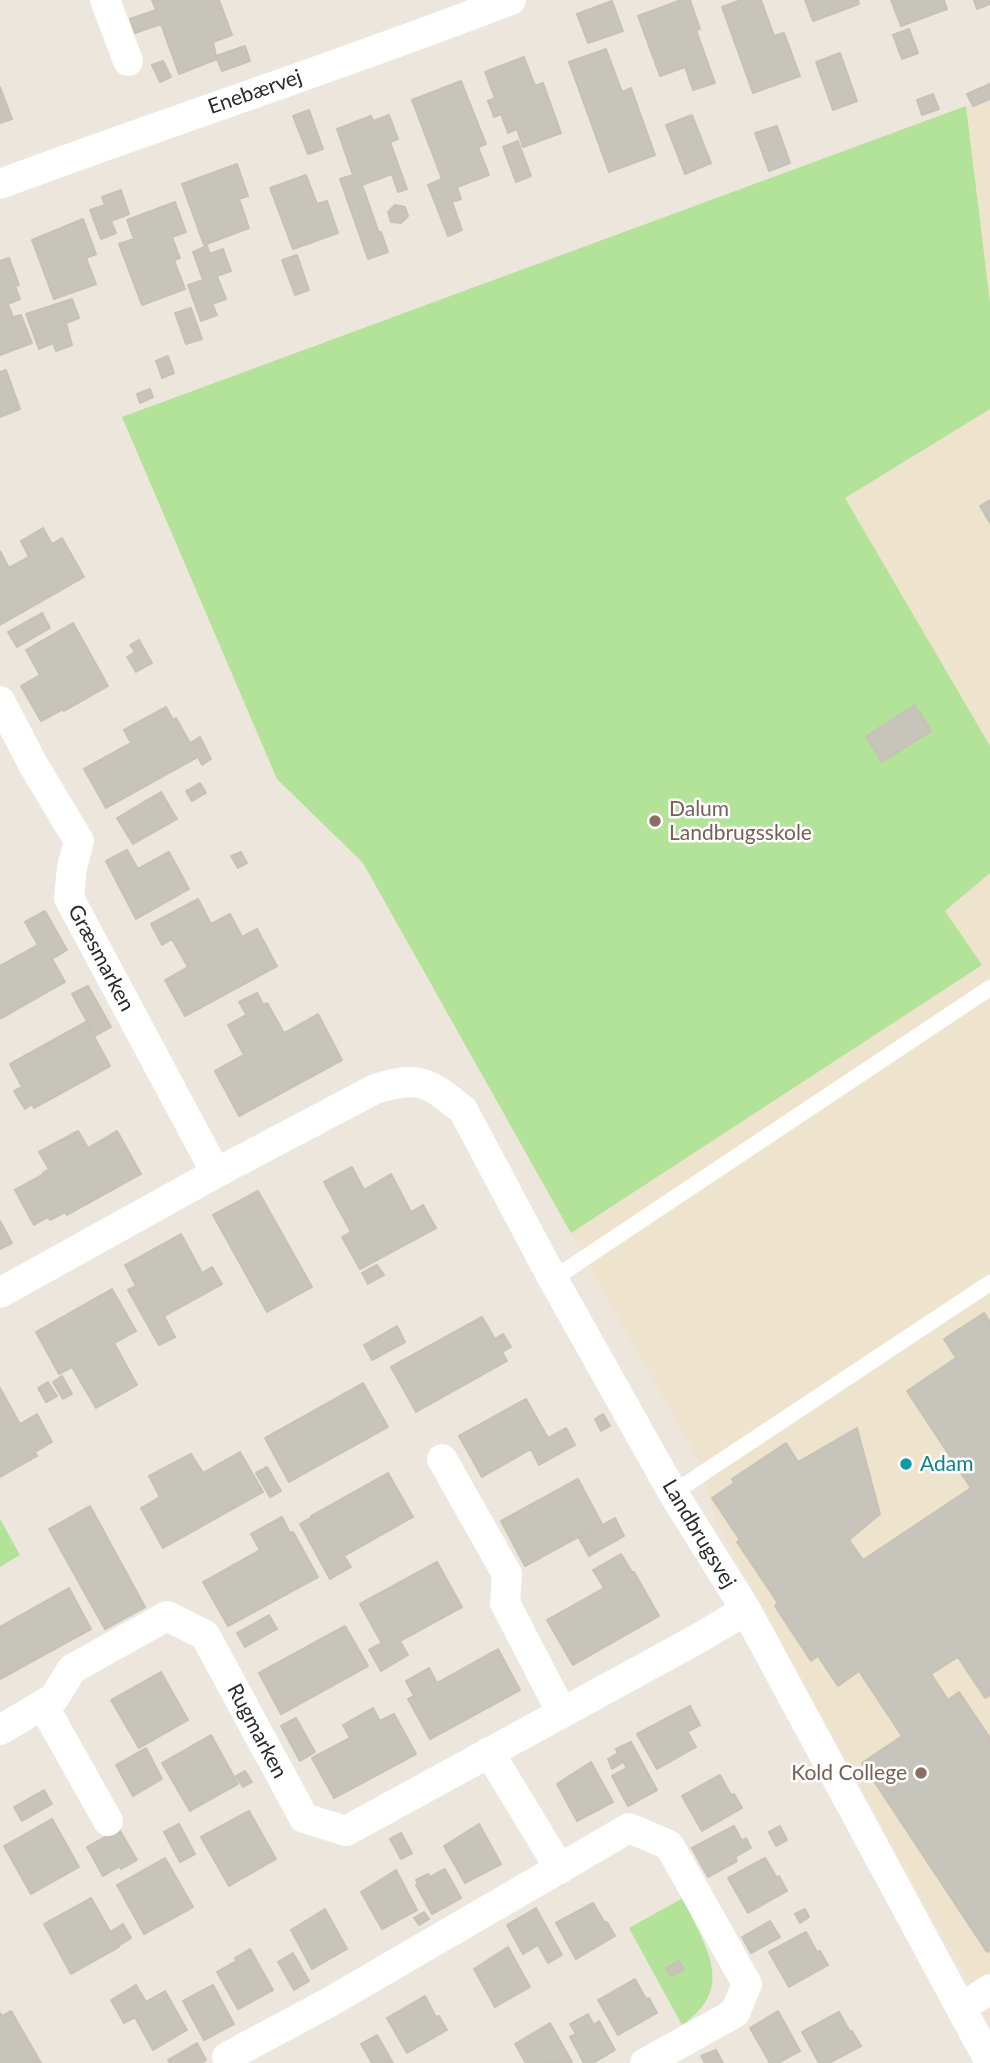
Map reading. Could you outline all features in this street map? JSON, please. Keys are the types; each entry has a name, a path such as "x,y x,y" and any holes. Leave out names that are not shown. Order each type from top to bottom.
{"street":[{"path":"105,0 128,61"},
{"name":"Enebærvej","path":"0,184 511,0"},
{"name":"Græsmarken","path":"0,701 34,766 79,841 72,867 69,898 216,1173"},
{"name":"Landbrugsvej","path":"216,1173 375,1089 397,1082 416,1081 439,1091 463,1110 553,1279 673,1493 746,1610 990,2062"},
{"path":"0,1293 216,1173"},
{"path":"442,1459 507,1574 505,1603 562,1713"},
{"name":"Rugmarken","path":"0,1730 54,1698 72,1669 167,1616 205,1635 304,1818 346,1831 746,1610"},
{"path":"43,1705 108,1821"},
{"path":"489,1752 560,1869"},
{"path":"227,2057 328,2003 629,1828 669,1845 747,1984 735,2013 645,2063"},
{"path":"961,2008 990,1989"}],"lane":[{"path":"553,1279 990,988"},
{"path":"673,1493 990,1283"}],"shaded area":[{"name":"Dalum Landbrugsskole","path":"990,97 990,2024 716,1522 700,1463 363,863 277,779 122,417"}],"green space":[{"name":"Dalum Landbrugsskole","path":"966,106 990,303 990,409 845,498 990,746 990,873 945,911 982,965 571,1233 363,863 277,779 122,417"},
{"path":"0,1519 20,1555 0,1567"},
{"path":"683,1898 707,1949 712,1981 709,1996 699,2011 682,2025 629,1928"}],"building":[{"path":"152,0 219,0 232,35 213,42 216,56 245,46 250,61 222,71 217,59 179,74 161,24 135,33 130,19 156,10"},
{"path":"681,0 690,0 700,29 696,30 715,83 693,90 685,67 660,76 638,16"},
{"path":"741,0 761,0 774,36 784,33 800,76 753,93 722,7"},
{"path":"805,0 858,0 859,4 813,21"},
{"path":"891,0 944,0 947,9 901,26"},
{"path":"974,0 990,0 990,4 977,9"},
{"path":"612,1 623,31 588,43 577,14"},
{"path":"909,29 918,53 902,59 893,35"},
{"path":"606,49 622,92 631,88 655,155 609,172 569,62"},
{"path":"840,53 857,101 833,110 816,62"},
{"path":"524,57 535,86 543,83 561,133 523,147 517,129 508,133 501,114 494,117 488,101 495,98 485,72"},
{"path":"163,61 171,77 160,82 152,65"},
{"path":"461,81 486,144 478,147 489,175 457,187 461,199 452,202 462,230 448,236 428,185 442,179 412,100"},
{"path":"990,84 990,99 973,106 967,94"},
{"path":"0,87 12,119 0,123"},
{"path":"933,94 939,109 922,115 917,100"},
{"path":"309,110 323,149 308,154 293,116"},
{"path":"389,115 398,139 390,142 407,189 398,192 392,174 362,185 388,252 368,259 340,179 353,175 337,129 371,116 373,121"},
{"path":"692,115 711,163 685,174 666,125"},
{"path":"777,126 790,163 769,171 755,133"},
{"path":"518,141 531,176 516,182 503,147"},
{"path":"237,164 248,196 239,199 249,228 204,245 182,184"},
{"path":"306,175 317,204 327,201 338,233 293,249 270,188"},
{"path":"121,190 129,214 111,221 116,233 101,239 90,210 105,205 102,197"},
{"path":"175,202 186,232 172,237 180,258 174,260 185,289 142,305 119,244 134,239 127,220"},
{"path":"395,205 405,207 408,216 401,223 391,222 388,212"},
{"path":"83,219 96,254 86,258 96,284 54,299 32,240"},
{"path":"207,246 210,254 223,249 231,271 217,276 226,299 212,304 217,315 201,321 188,285 203,280 193,252"},
{"path":"297,255 309,290 295,295 282,260"},
{"path":"9,258 19,285 15,286 20,299 8,304 13,317 21,315 32,343 0,355 0,261"},
{"path":"72,299 79,318 66,323 72,345 56,351 53,343 39,349 26,314"},
{"path":"191,308 202,339 186,344 175,313"},
{"path":"168,356 174,373 162,378 156,361"},
{"path":"6,370 20,409 0,417 0,372"},
{"path":"150,389 153,397 140,403 137,394"},
{"path":"990,500 990,523 980,506"},
{"path":"43,528 52,544 62,538 84,577 0,625 0,551 9,568 29,557 21,541"},
{"path":"42,613 50,628 17,647 8,632"},
{"path":"73,623 108,686 41,721 21,686 40,675 26,650"},
{"path":"139,640 152,663 136,672 127,657 135,652 130,645"},
{"path":"915,705 931,731 882,762 866,736"},
{"path":"166,707 173,720 176,718 190,743 200,737 211,759 202,765 198,757 106,808 84,769 131,743 124,730"},
{"path":"200,783 206,793 192,801 186,791"},
{"path":"161,792 177,819 133,844 117,818"},
{"path":"127,850 138,869 169,852 189,889 136,919 106,861"},
{"path":"241,852 247,863 238,868 231,856"},
{"path":"198,899 211,924 230,914 242,937 257,929 277,966 185,1016 165,980 188,967 172,939 162,945 151,924"},
{"path":"45,911 67,950 52,959 65,982 0,1019 0,966 38,945 25,922"},
{"path":"88,986 111,1027 95,1036 72,994"},
{"path":"257,993 263,1004 246,1014 239,1002"},
{"path":"267,1003 284,1033 318,1014 342,1060 239,1116 215,1071 244,1055 228,1025"},
{"path":"86,1022 110,1066 34,1108 32,1104 25,1109 14,1091 22,1087 10,1064"},
{"path":"78,1131 88,1148 117,1131 141,1174 67,1215 65,1212 50,1220 48,1217 34,1225 15,1190 49,1169 39,1152"},
{"path":"352,1167 364,1190 391,1174 411,1212 423,1205 436,1228 360,1269 342,1237 351,1232 324,1182"},
{"path":"258,1191 312,1287 267,1312 213,1215"},
{"path":"0,1221 12,1243 0,1249"},
{"path":"181,1234 202,1273 212,1267 222,1284 164,1316 175,1337 159,1345 128,1290 136,1286 125,1265"},
{"path":"377,1265 384,1275 368,1284 362,1273"},
{"path":"112,1289 136,1331 114,1343 137,1385 96,1408 72,1367 59,1374 36,1332"},
{"name":"Kold College","path":"984,1313 990,1322 990,1695 985,1698 958,1657 931,1674 948,1700 959,1692 990,1738 990,1950 987,1952 862,1763 902,1736 859,1671 838,1686 818,1656 811,1661 775,1606 778,1603 737,1542 740,1540 712,1498 734,1483 732,1479 786,1443 798,1462 857,1428 880,1514 849,1540 863,1560 971,1488 907,1391 956,1358 944,1339"},
{"path":"482,1317 495,1339 503,1334 511,1347 502,1352 507,1361 416,1412 391,1367"},
{"path":"397,1326 405,1342 372,1360 364,1345"},
{"path":"62,1376 72,1394 63,1399 53,1382"},
{"path":"48,1382 57,1396 46,1402 38,1388"},
{"path":"363,1383 388,1427 289,1482 265,1438"},
{"path":"0,1388 20,1424 37,1414 52,1442 35,1452 37,1456 0,1477"},
{"path":"526,1399 548,1438 566,1428 575,1445 539,1465 531,1449 482,1477 459,1436"},
{"path":"603,1414 610,1426 601,1431 595,1419"},
{"path":"240,1452 263,1492 163,1548 141,1508 160,1497 149,1476 191,1454 203,1473"},
{"path":"267,1467 281,1491 270,1497 256,1473"},
{"path":"388,1473 413,1517 344,1556 351,1567 330,1579 300,1524"},
{"path":"578,1479 602,1524 525,1566 501,1521"},
{"path":"90,1506 145,1607 105,1629 49,1529"},
{"path":"282,1517 318,1577 228,1626 203,1582 260,1550 251,1534"},
{"path":"615,1518 624,1536 589,1556 579,1538"},
{"path":"621,1554 659,1616 573,1665 547,1620 604,1588 593,1570"},
{"path":"437,1562 462,1607 400,1641 408,1655 381,1671 369,1650 380,1644 383,1650 385,1649 360,1604"},
{"path":"69,1588 91,1629 0,1679 0,1627"},
{"path":"269,1615 277,1629 245,1647 237,1633"},
{"path":"345,1626 368,1666 281,1714 259,1673"},
{"path":"498,1649 520,1690 430,1739 408,1699 414,1696 406,1681 429,1668 437,1683"},
{"path":"161,1672 188,1720 139,1748 111,1700"},
{"path":"690,1706 700,1725 685,1733 688,1733 696,1747 657,1769 637,1734"},
{"path":"373,1708 380,1721 394,1714 416,1754 334,1798 312,1758 350,1738 343,1725"},
{"path":"296,1718 315,1752 300,1761 281,1726"},
{"path":"211,1735 238,1784 190,1811 162,1763"},
{"path":"631,1742 657,1790 628,1806 612,1776 627,1768 623,1762 612,1769 608,1759 618,1753 616,1749"},
{"path":"146,1748 162,1779 133,1796 116,1765"},
{"path":"591,1762 613,1802 577,1821 557,1784"},
{"path":"245,1771 252,1782 243,1787 236,1776"},
{"path":"720,1775 742,1808 702,1831 682,1796"},
{"path":"44,1790 52,1804 22,1821 14,1807"},
{"path":"249,1811 276,1859 229,1886 201,1837"},
{"path":"52,1819 79,1867 31,1894 4,1846"},
{"path":"179,1824 195,1854 180,1862 164,1832"},
{"path":"479,1824 501,1864 465,1883 444,1846"},
{"path":"734,1826 742,1841 746,1838 751,1848 735,1857 737,1861 708,1877 692,1848"},
{"path":"780,1826 787,1840 776,1846 769,1832"},
{"path":"119,1829 137,1860 103,1876 87,1847"},
{"path":"401,1833 412,1853 401,1859 390,1839"},
{"path":"165,1858 193,1907 144,1934 117,1885"},
{"path":"765,1858 787,1891 748,1913 728,1878"},
{"path":"445,1869 461,1898 432,1914 416,1885 416,1880 428,1874 430,1877"},
{"path":"396,1870 417,1910 382,1929 361,1892"},
{"path":"91,1898 119,1947 71,1974 44,1924"},
{"path":"593,1903 615,1936 576,1959 556,1923"},
{"path":"536,1908 562,1955 548,1963 538,1945 523,1954 507,1925"},
{"path":"325,1909 347,1949 312,1969 291,1930"},
{"path":"805,1909 809,1917 800,1923 795,1914"},
{"path":"424,1912 429,1919 419,1925 414,1918"},
{"path":"770,1921 780,1937 751,1953 742,1937"},
{"path":"123,1924 131,1938 120,1945 112,1931"},
{"path":"806,1932 828,1965 789,1987 769,1952"},
{"path":"508,1947 530,1987 495,2007 474,1969"},
{"path":"250,1949 273,1990 238,2009 217,1972"},
{"path":"293,1953 309,1981 294,1990 278,1962"},
{"path":"679,1961 684,1969 671,1976 666,1968"},
{"path":"635,1979 657,2013 618,2035 598,2000"},
{"path":"136,1985 146,2002 165,1991 187,2030 153,2050 135,2017 124,2023 111,2000"},
{"path":"213,1985 234,2024 204,2040 183,2001"},
{"path":"425,1996 436,2017 439,2016 447,2030 407,2053 387,2018"},
{"path":"11,2011 41,2063 0,2063 0,2013 2,2016"},
{"path":"778,2011 800,2051 778,2063 770,2063 750,2028"},
{"path":"839,2012 861,2046 829,2063 819,2063 802,2032"},
{"path":"588,2014 594,2025 599,2021 615,2050 593,2063 584,2063 570,2037 576,2034 570,2024"},
{"path":"550,2023 572,2062 526,2063 515,2044"},
{"path":"377,2035 393,2063 372,2063 361,2044"},
{"path":"197,2043 206,2060 201,2063 170,2063 168,2060"},
{"path":"716,2050 723,2063 705,2063 701,2056"}],"place":[{"name":"Dalum Landbrugsskole","path":"655,821"},
{"name":"Adam","path":"906,1464"},
{"name":"Kold College","path":"921,1773"}]}
